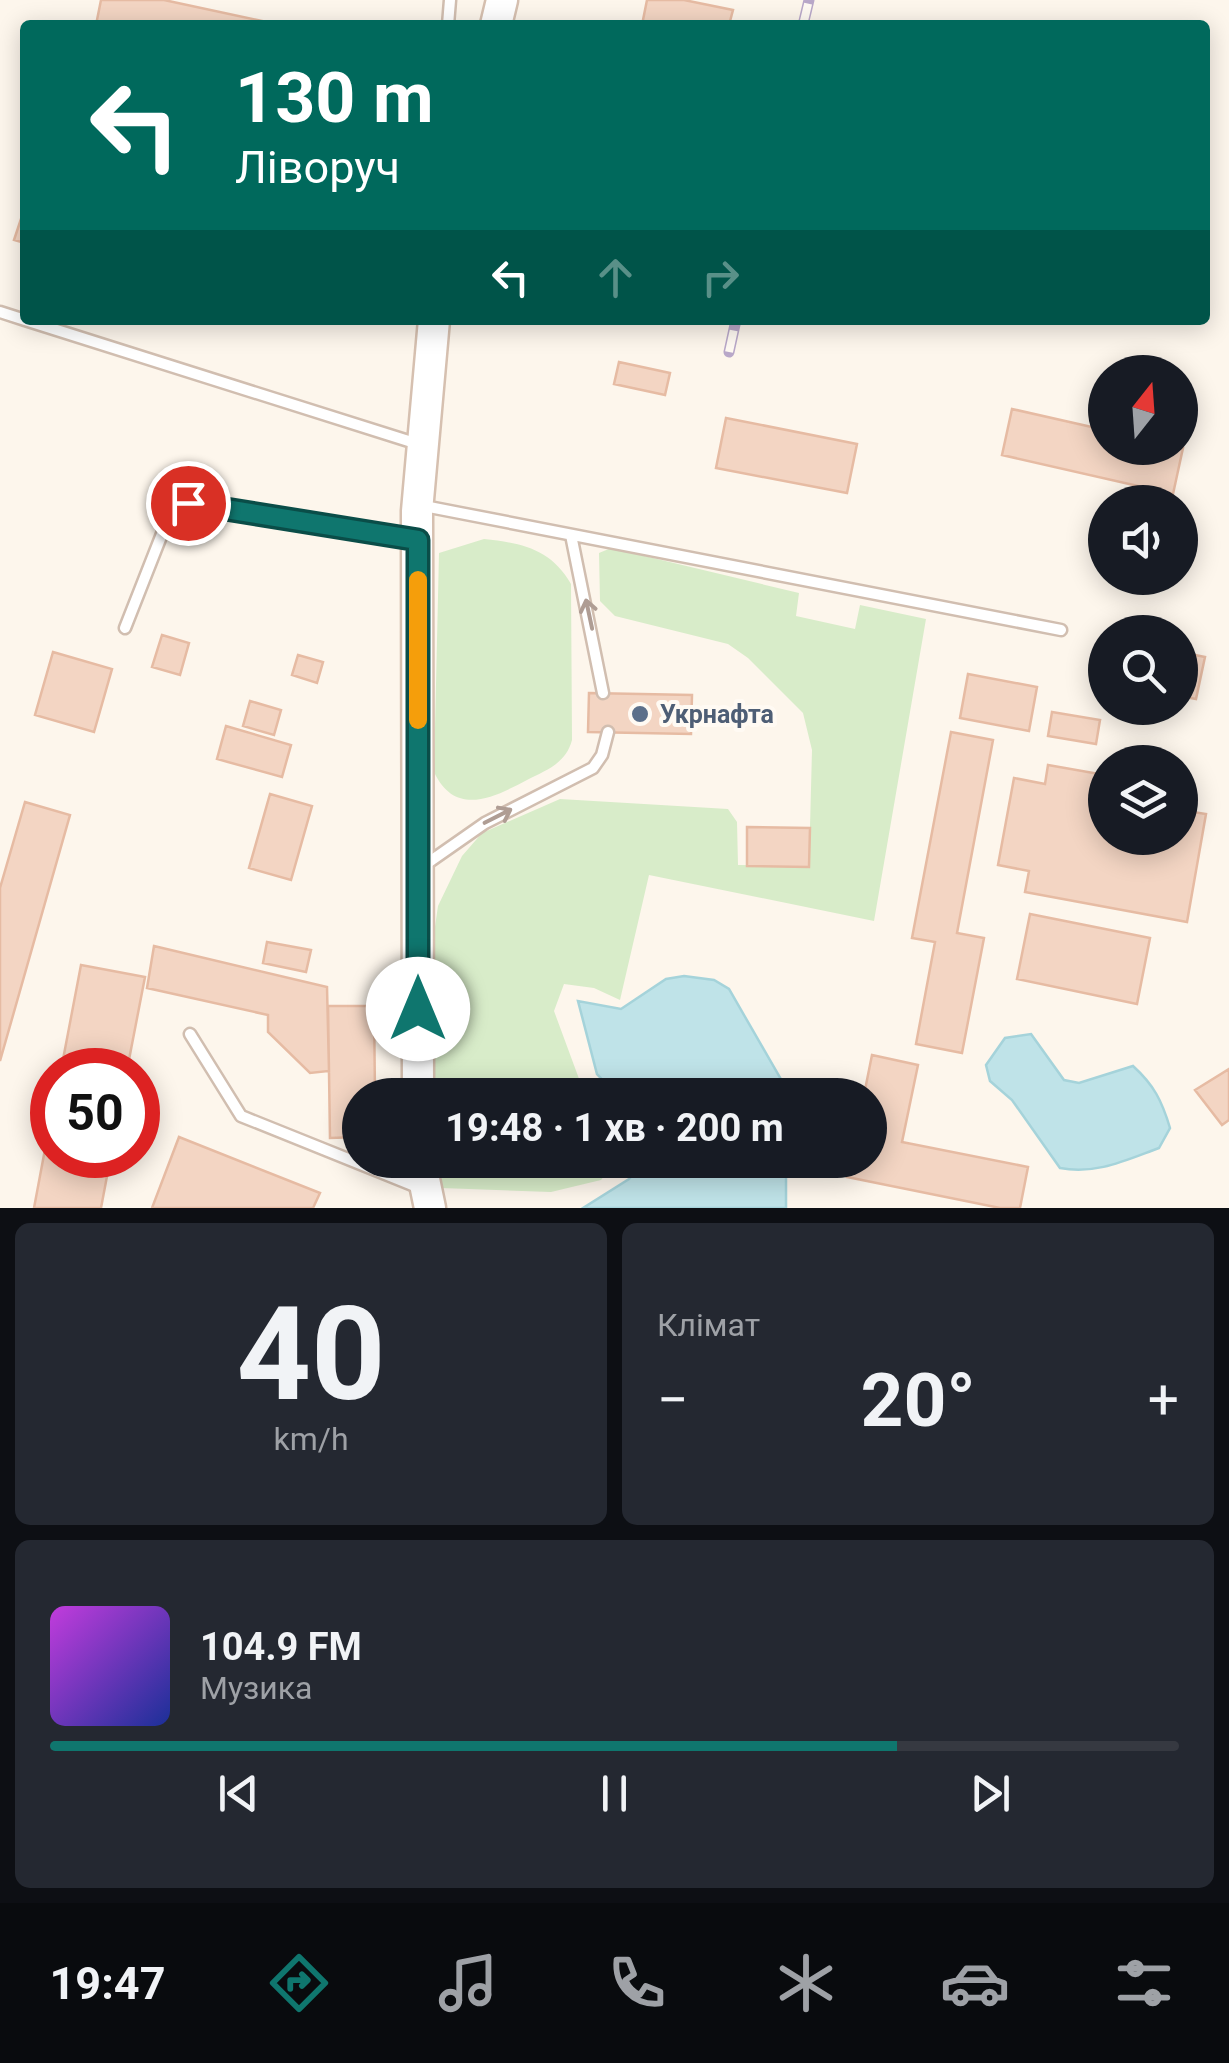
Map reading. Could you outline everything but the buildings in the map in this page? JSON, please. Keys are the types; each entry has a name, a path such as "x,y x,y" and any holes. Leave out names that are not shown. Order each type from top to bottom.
{"main road":[{"path":"418,1078 418,505 434,325"}],"lane":[{"path":"41,325 424,446"},
{"path":"126,628 172,506 198,504 418,540"},
{"path":"418,505 1062,630"},
{"path":"571,535 604,693"},
{"path":"418,870 485,823 593,768 602,755 608,732"},
{"path":"190,1034 241,1116 425,1186"}],"green space":[{"path":"484,539 545,555 571,584 572,740 555,765 501,793 476,800 453,795 434,772 439,553"},
{"path":"611,548 799,593 796,616 855,629 860,605 926,619 874,921 649,875 620,1000 594,988 564,984 554,1011 579,1078 435,1078 432,947 438,906 462,856 482,833 560,799 728,809 737,822 738,865 809,866 812,750 803,713 748,658 728,644 615,616 600,601 599,553"},
{"path":"440,1178 603,1178 551,1192 441,1188"}],"water":[{"path":"684,976 714,980 729,989 780,1078 601,1078 578,1001 621,1009 666,979"},
{"path":"1031,1034 1064,1080 1079,1083 1133,1066 1152,1087 1167,1118 1170,1128 1159,1148 1098,1168 1060,1168 1012,1100 990,1081 986,1065 1005,1038"},
{"path":"786,1178 786,1208 583,1208 629,1179"}],"railway":[{"path":"804,20 809,0"},
{"path":"729,352 735,325"}],"slow traffic":[{"path":"418,580 418,720"}],"place":[{"name":"Укрнафта","path":"640,714"}],"route":[{"path":"188,503 418,540 418,1009"}]}
